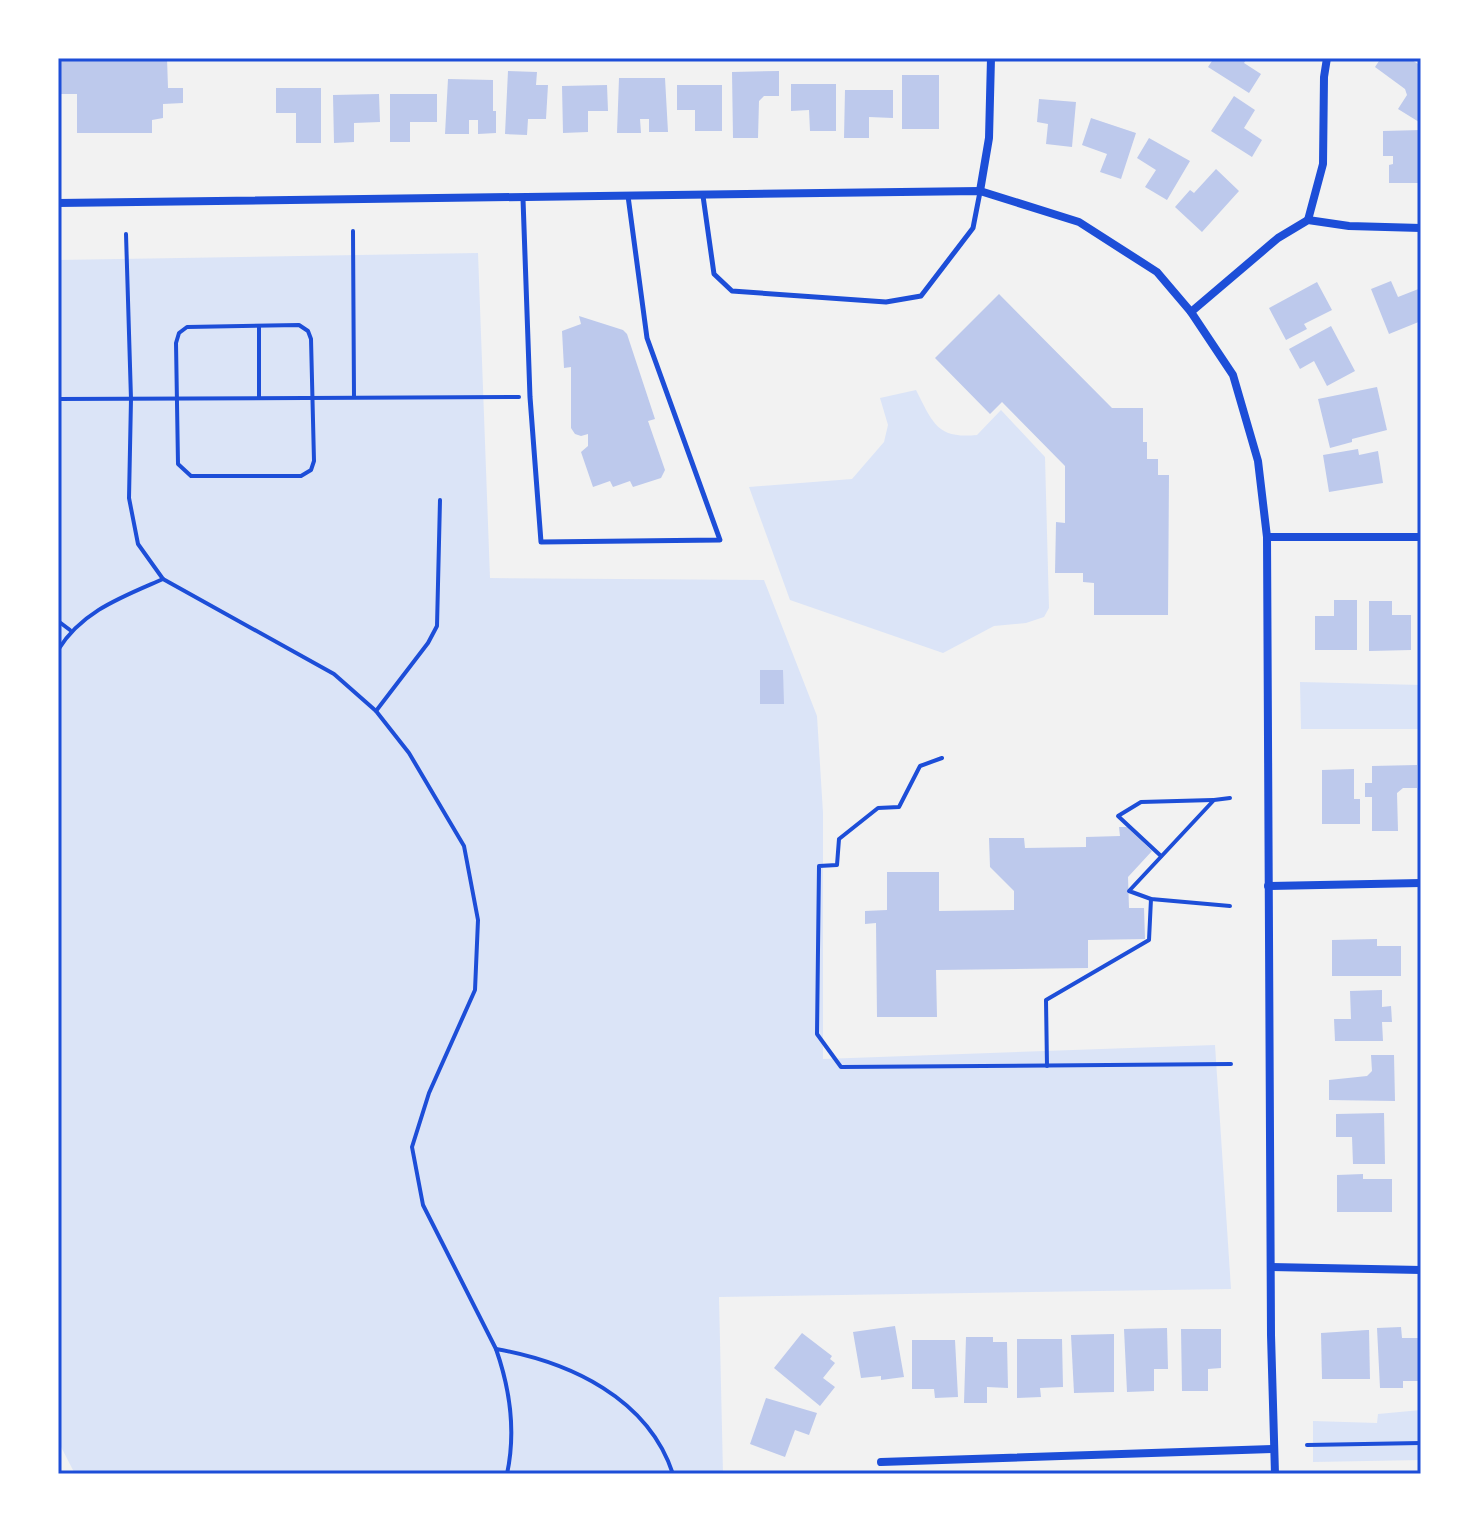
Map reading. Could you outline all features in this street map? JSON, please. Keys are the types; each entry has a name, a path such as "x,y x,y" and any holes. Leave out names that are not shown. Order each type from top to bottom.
{"street":[{"path":"980,191 989,138 991,58"},
{"path":"1308,220 1323,164 1327,58"},
{"path":"58,203 980,191 1079,222 1157,272 1191,312 1233,375 1258,461 1267,537 1275,1474"},
{"path":"1191,312 1278,238 1308,220 1349,226 1421,228"},
{"path":"1267,537 1421,537"},
{"path":"1268,886 1421,883"},
{"path":"1271,1267 1421,1270"},
{"path":"881,1462 1274,1449"}],"lane":[{"path":"703,196 714,274 732,291 886,302 921,296 973,228 980,191"},
{"path":"523,199 530,397 541,542 720,540 647,338 628,196"}],"path":[{"path":"353,231 354,397"},
{"path":"126,234 131,399 129,498 138,544 163,579 334,674 376,711 409,753 464,846 478,920 475,990 429,1093 412,1147 423,1205 496,1349 509,1396 511,1420 507,1474"},
{"path":"299,325 308,331 311,339 313,397 314,461 311,470 301,476 191,476 178,464 176,343 179,333 187,327 299,325"},
{"path":"259,326 259,397"},
{"path":"58,399 530,397"},
{"path":"376,711 428,643 437,626 440,500"},
{"path":"58,650 70,630 107,604 163,579"},
{"path":"58,621 70,630"},
{"path":"942,758 920,766 899,807 878,808 839,839 837,865 819,866 817,1034 841,1067 1231,1064"},
{"path":"1161,856 1118,816 1141,802 1230,798"},
{"path":"1214,800 1129,891 1151,899 1230,906"},
{"path":"1047,1066 1046,1000 1149,940 1151,899"},
{"path":"496,1349 554,1365 618,1396 649,1427 665,1452 673,1474"},
{"path":"1307,1445 1421,1443"}],"shaded area":[{"path":"478,253 490,578 764,580 817,716 823,813 823,1059 1215,1045 1231,1289 719,1297 723,1474 75,1474 58,1441 58,260"},
{"path":"916,390 932,420 945,431 964,436 977,435 1001,410 1045,457 1049,608 1044,617 1026,623 994,626 943,653 790,600 749,487 852,479 884,442 888,425 880,398"},
{"path":"1300,682 1421,685 1421,729 1301,729"},
{"path":"1421,1410 1421,1460 1313,1462 1313,1421 1377,1423 1378,1414"}],"building":[{"path":"59,58 167,58 168,88 183,88 183,103 163,104 163,118 152,120 152,133 77,133 77,94 59,94"},
{"path":"1214,58 1247,58 1244,63 1261,74 1249,93 1208,67"},
{"path":"1381,58 1409,58 1421,66 1419,122 1398,109 1407,95 1405,89 1375,67"},
{"path":"508,71 537,72 536,85 548,85 546,119 528,119 527,135 505,134"},
{"path":"779,71 779,96 764,96 759,101 758,138 733,138 732,72"},
{"path":"902,75 939,75 939,129 902,129"},
{"path":"619,78 665,78 668,132 649,132 649,119 640,119 641,133 617,133"},
{"path":"448,79 493,80 496,133 478,134 478,120 469,120 469,134 445,134"},
{"path":"791,84 836,84 836,131 810,131 809,110 791,111"},
{"path":"607,85 608,111 588,111 588,132 563,133 562,86"},
{"path":"677,85 722,85 722,131 695,131 695,110 677,110"},
{"path":"276,88 321,88 321,143 296,143 296,113 276,113"},
{"path":"845,90 893,90 893,118 869,117 869,138 844,138"},
{"path":"379,94 380,122 354,123 354,142 334,143 333,95"},
{"path":"390,94 437,94 437,122 410,122 410,142 390,142"},
{"path":"1234,96 1255,110 1244,128 1262,140 1252,157 1211,131"},
{"path":"1039,99 1076,102 1072,147 1046,144 1048,124 1037,122"},
{"path":"1091,118 1136,133 1121,179 1100,172 1107,154 1082,145"},
{"path":"1421,130 1421,183 1389,183 1389,165 1393,164 1393,156 1383,156 1383,131"},
{"path":"1149,138 1190,161 1167,200 1145,187 1156,170 1137,158"},
{"path":"1216,169 1239,191 1202,232 1175,207 1190,190 1194,193"},
{"path":"1391,281 1398,297 1421,288 1421,321 1389,334 1371,289"},
{"path":"1317,282 1332,310 1304,324 1307,329 1286,340 1269,308"},
{"path":"999,294 1112,408 1143,408 1143,442 1147,442 1147,459 1158,459 1158,475 1169,475 1168,615 1094,615 1094,583 1083,582 1083,573 1055,573 1056,522 1065,523 1065,466 1002,402 990,414 935,358"},
{"path":"579,316 627,334 655,419 648,421 665,470 661,478 633,487 630,481 613,487 610,481 593,487 581,452 588,446 588,434 575,434 571,428 571,367 564,368 562,331 581,324"},
{"path":"1331,326 1355,371 1327,386 1314,361 1300,369 1289,349"},
{"path":"1377,387 1387,430 1330,448 1318,399"},
{"path":"1358,449 1359,455 1378,451 1383,483 1329,492 1323,455"},
{"path":"1334,600 1357,600 1357,650 1315,650 1315,616 1334,616"},
{"path":"1369,601 1392,601 1392,615 1411,615 1411,650 1369,651"},
{"path":"760,670 783,670 784,704 760,704"},
{"path":"1417,765 1417,788 1403,788 1397,793 1398,831 1372,831 1372,797 1365,797 1365,783 1372,783 1372,766"},
{"path":"1354,769 1354,799 1360,799 1360,824 1322,824 1322,770"},
{"path":"1119,827 1127,827 1152,851 1128,877 1129,908 1144,908 1145,939 1088,940 1088,968 936,970 937,1017 877,1017 876,923 865,924 865,911 887,910 887,872 939,872 939,911 1014,910 1014,891 990,867 989,838 1024,838 1025,848 1086,847 1086,837 1120,836"},
{"path":"1377,939 1377,946 1401,946 1401,976 1332,976 1332,940"},
{"path":"1382,990 1382,1007 1391,1006 1392,1022 1382,1022 1383,1041 1335,1041 1334,1019 1351,1019 1350,991"},
{"path":"1371,1055 1394,1055 1395,1101 1329,1100 1329,1080 1367,1076 1372,1071"},
{"path":"1384,1113 1385,1164 1353,1164 1352,1137 1336,1137 1336,1114"},
{"path":"1363,1174 1363,1179 1392,1179 1392,1212 1337,1212 1337,1175"},
{"path":"895,1326 904,1377 881,1380 881,1376 861,1378 853,1332"},
{"path":"1401,1327 1402,1338 1421,1338 1421,1381 1403,1381 1403,1388 1380,1388 1377,1328"},
{"path":"1167,1328 1168,1369 1154,1369 1154,1391 1127,1392 1124,1329"},
{"path":"1181,1329 1221,1329 1221,1368 1208,1369 1208,1391 1182,1391"},
{"path":"1369,1330 1370,1379 1322,1379 1321,1333"},
{"path":"802,1333 832,1356 830,1359 835,1363 823,1378 835,1387 820,1406 774,1368"},
{"path":"1114,1334 1114,1392 1074,1393 1071,1335"},
{"path":"966,1337 993,1337 993,1342 1007,1342 1008,1388 987,1387 987,1403 964,1403"},
{"path":"1017,1339 1062,1339 1063,1387 1040,1388 1041,1397 1017,1398"},
{"path":"912,1340 955,1340 958,1397 935,1398 934,1389 912,1389"},
{"path":"766,1398 817,1413 809,1435 795,1430 785,1457 750,1444"}]}
